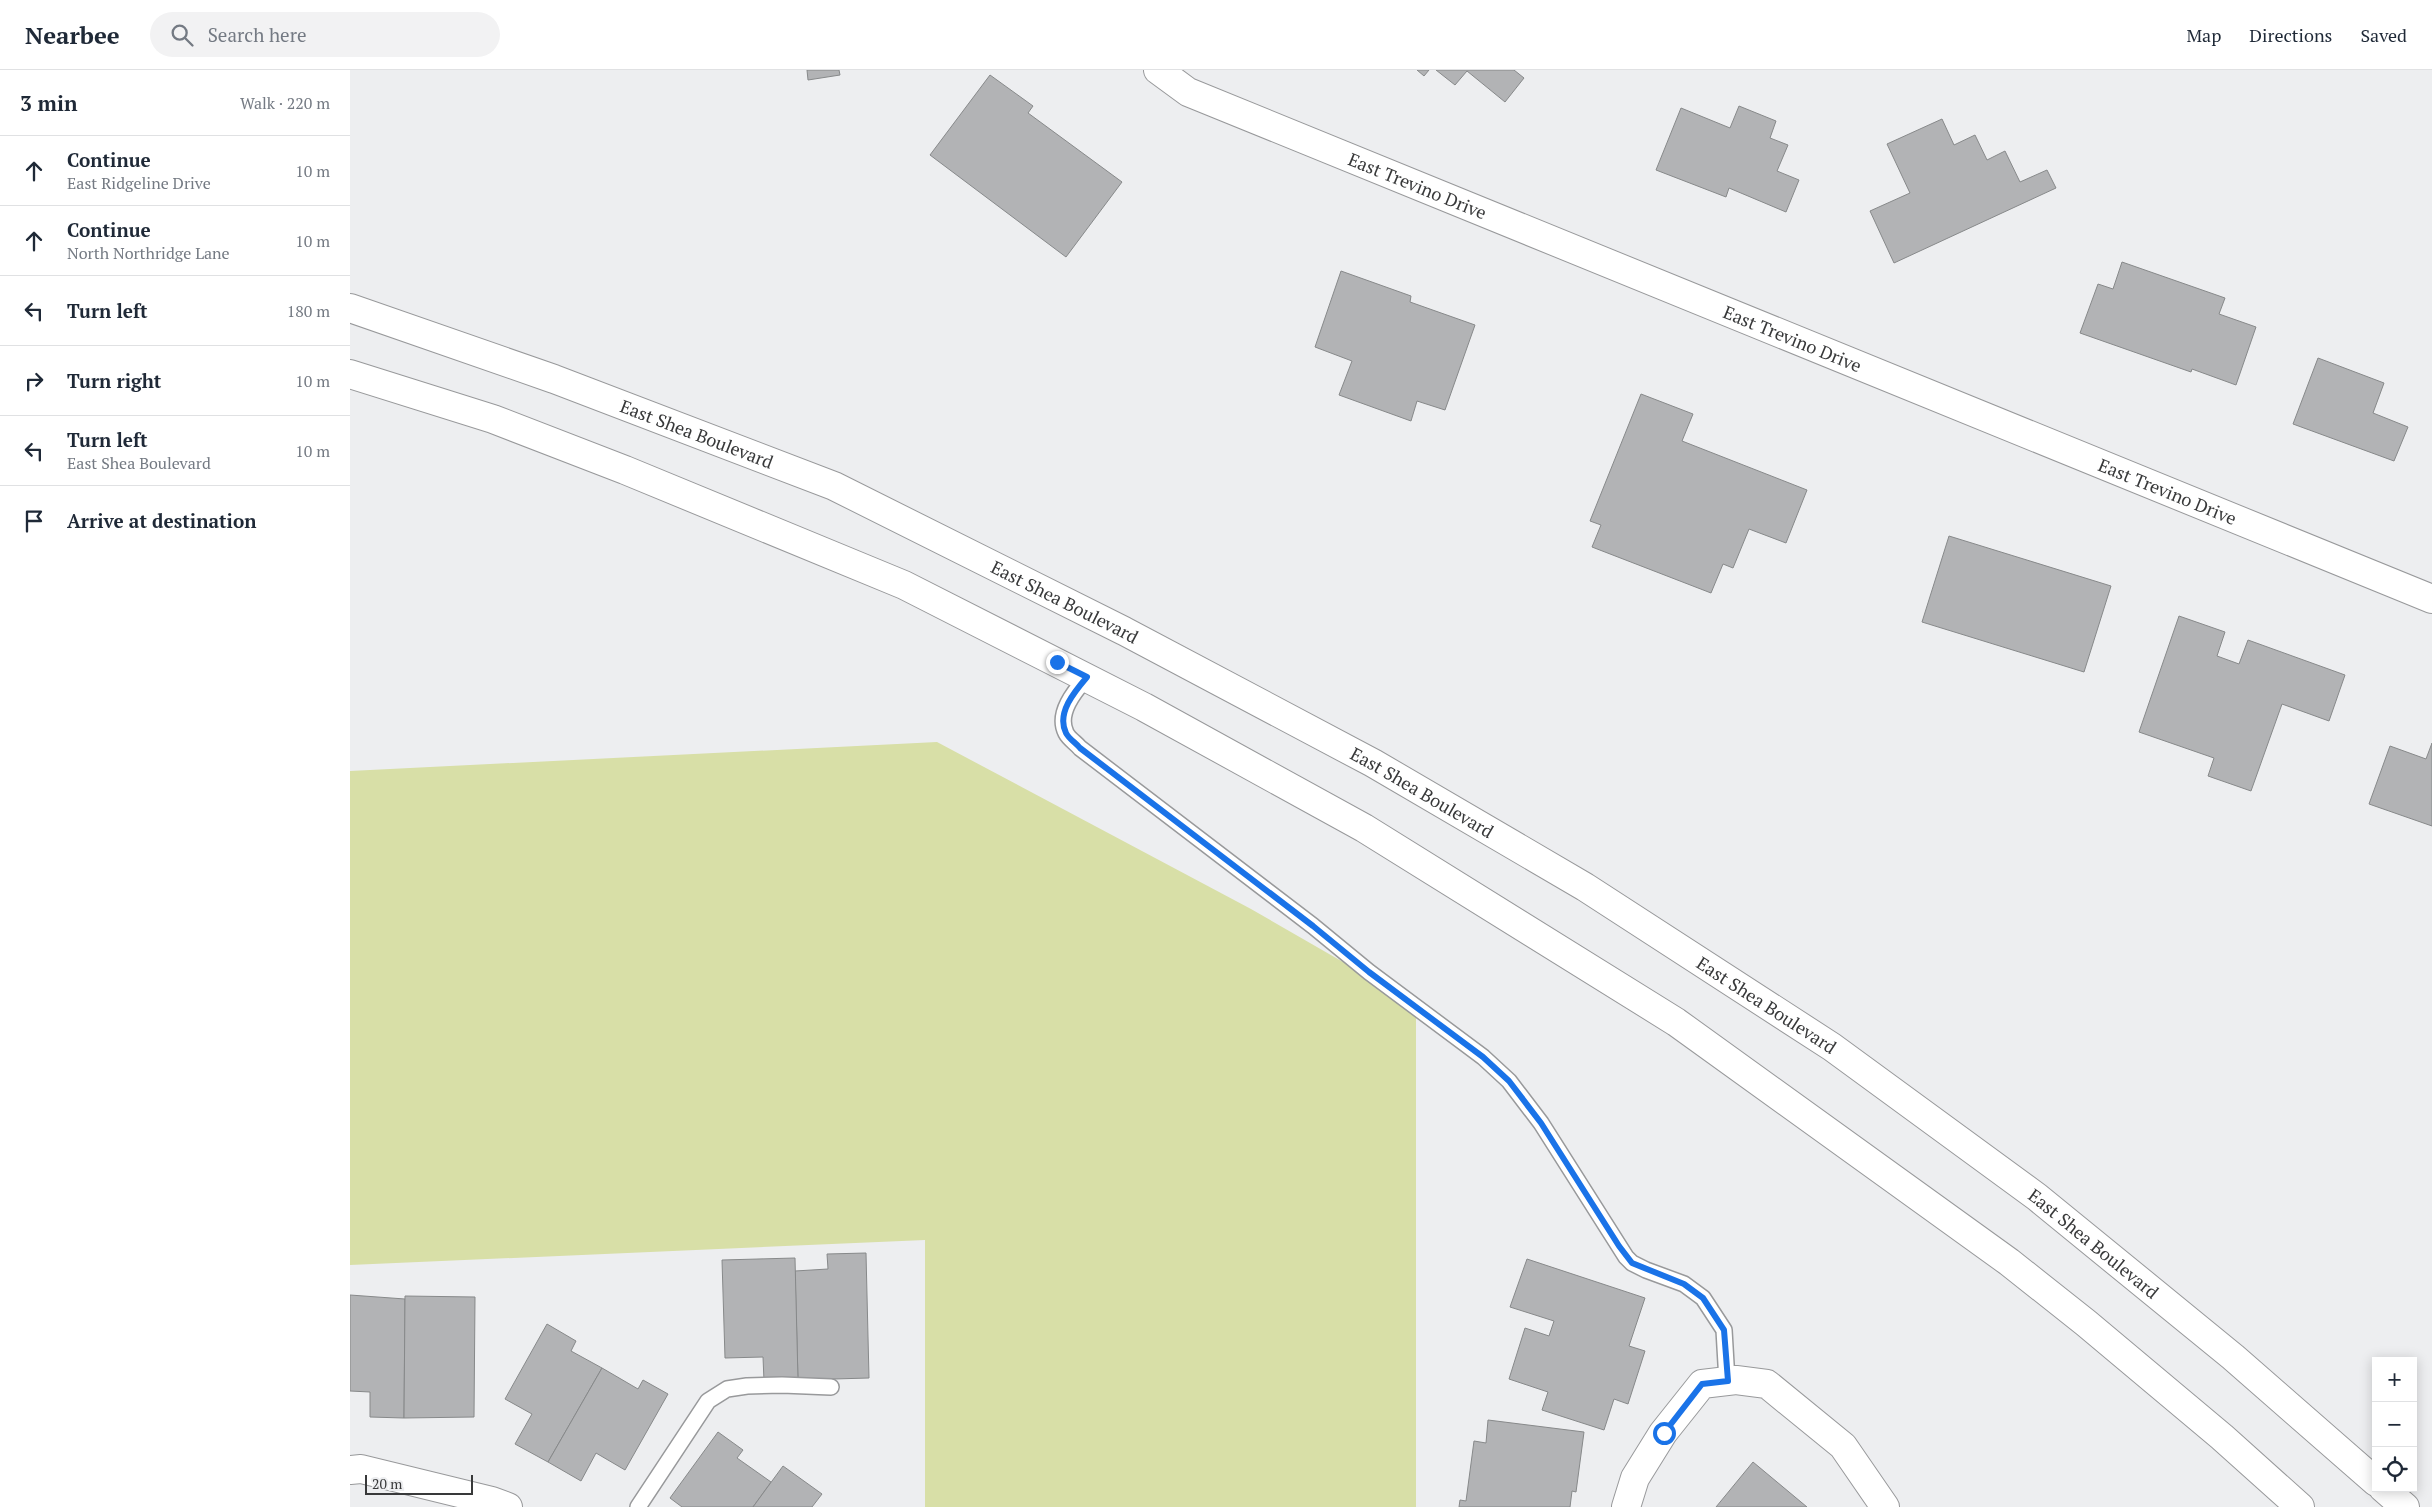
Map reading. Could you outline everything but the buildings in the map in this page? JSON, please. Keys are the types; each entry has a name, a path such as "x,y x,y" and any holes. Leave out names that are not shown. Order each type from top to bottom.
{"main road":[{"name":"East Trevino Drive","path":"1158,70 1188,92 2432,599"},
{"name":"East Shea Boulevard","path":"350,308 554,379 834,486 1124,630 1381,768 1585,887 1832,1047 2037,1197 2233,1358 2372,1479"},
{"path":"350,374 493,419 643,477 904,585 1087,677 1364,828 1676,1022 2024,1274 2222,1437 2300,1507"},
{"path":"1626,1507 1634,1478 1664,1433 1715,1382 1767,1384 1843,1446 1885,1507"},
{"path":"350,1470 361,1469 496,1505"},
{"path":"2388,1492 2405,1507"}],"lane":[{"path":"1087,677 1069,699 1064,726 1066,734 1080,748 1313,926 1369,972 1483,1057 1509,1081 1541,1123 1626,1257 1632,1263 1646,1270 1684,1284 1703,1298 1724,1330 1715,1382"},
{"path":"638,1507 708,1401 727,1389 782,1385 832,1387"}],"green space":[{"path":"937,742 1251,909 1416,1004 1416,1507 925,1507 925,1240 350,1265 350,771"}],"route":[{"path":"1057,662 1087,677 1069,699 1064,726 1066,734 1080,748 1313,926 1369,972 1483,1057 1509,1081 1541,1123 1626,1257 1632,1263 1646,1270 1684,1284 1703,1298 1724,1330 1728,1381 1702,1384 1664,1433"}]}
